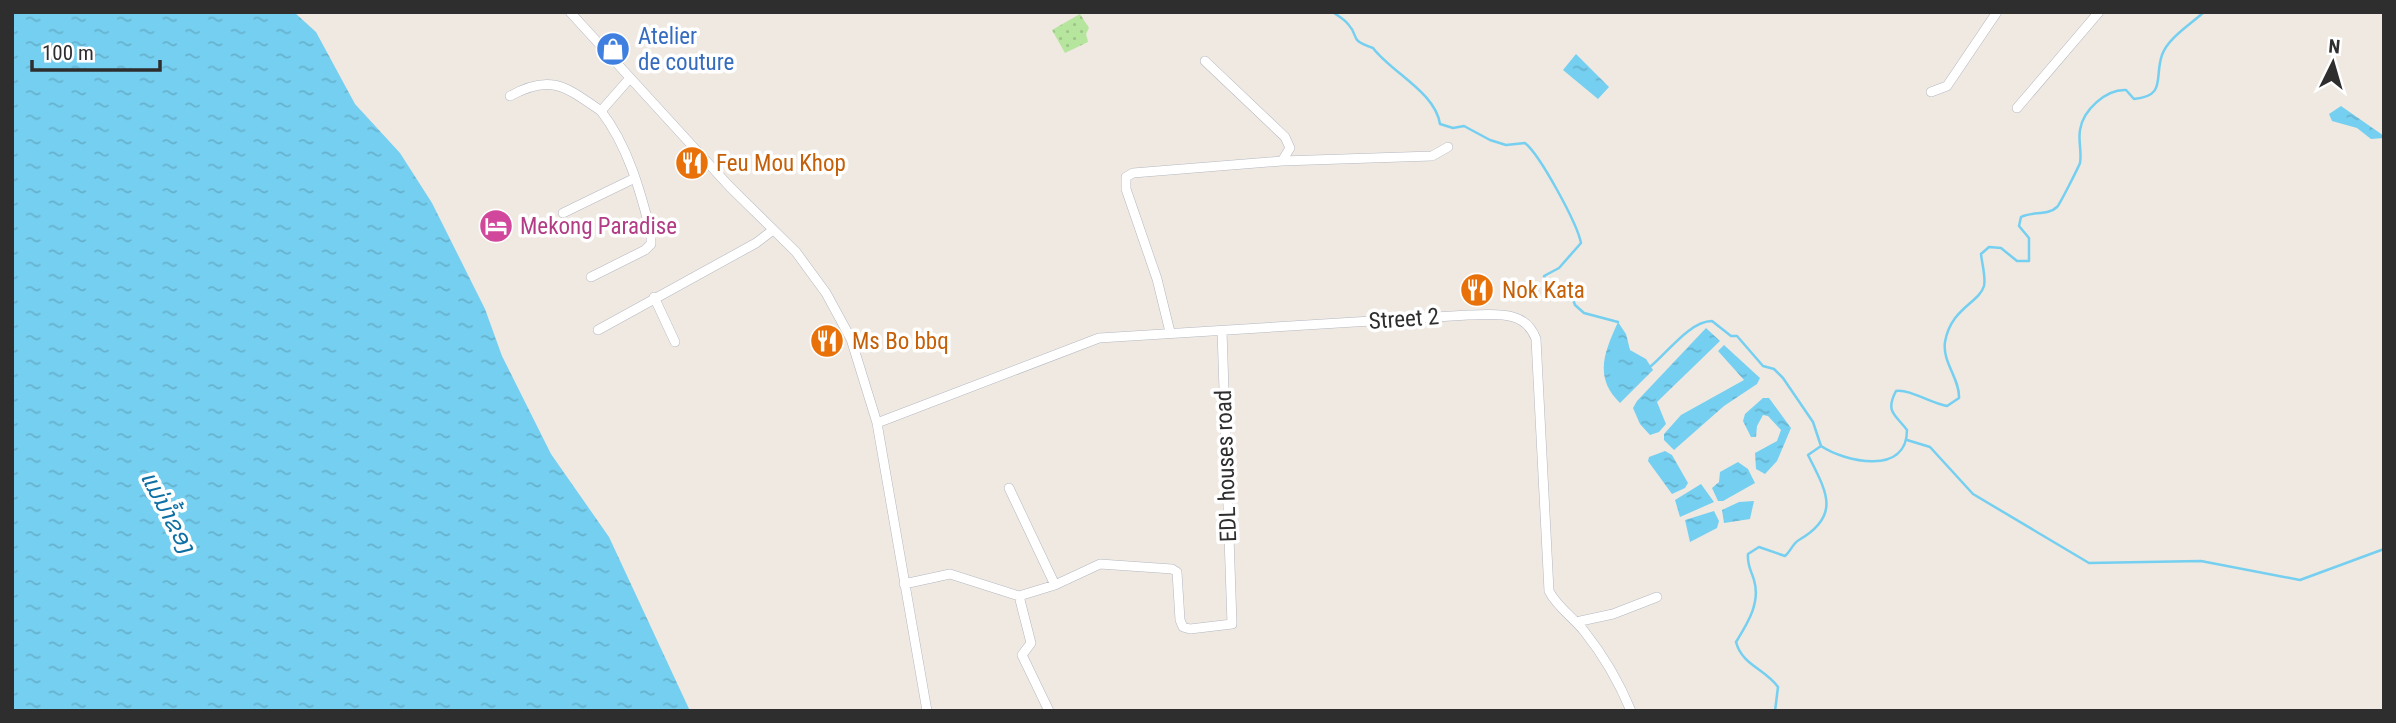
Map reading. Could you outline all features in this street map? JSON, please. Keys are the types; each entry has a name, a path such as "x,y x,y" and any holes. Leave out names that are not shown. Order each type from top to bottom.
{"street":[{"path":"570,12 796,252 826,293 851,339 877,424 928,711"},
{"path":"1931,92 1947,86 1997,12"},
{"path":"2017,108 2099,12"},
{"path":"1205,61 1285,137 1290,148 1282,161"},
{"path":"601,111 630,78"},
{"path":"510,96 542,83 557,84 601,111 615,129 635,178 651,233 651,244 645,250 591,277"},
{"path":"1170,332 1157,279 1126,189 1126,177 1133,173 1282,161 1432,156 1448,147"},
{"path":"563,213 635,178"},
{"path":"598,330 653,297 756,243 773,230"},
{"path":"653,297 675,342"},
{"name":"Street 2","path":"877,424 1078,344 1122,335 1468,315 1508,316 1527,321 1536,339 1549,591 1554,602 1576,622 1612,672 1631,711"},
{"name":"EDL houses road","path":"1055,585 1100,564 1172,569 1177,572 1180,620 1183,626 1190,629 1232,624 1222,331"},
{"path":"904,584 950,574 1019,596 1055,585 1009,488"},
{"path":"1019,596 1031,643 1022,655 1049,711"},
{"path":"1576,622 1613,614 1657,597"}],"green space":[{"path":"1080,14 1089,28 1086,34 1088,42 1065,53 1052,30"}],"water":[{"name":"ແມ່ນ້ຳຂອງ","path":"12,12 294,12 316,32 355,104 400,153 432,203 485,309 502,356 551,454 609,537 690,711 12,711"},
{"path":"1576,54 1609,87 1598,99 1563,70"},
{"path":"2341,106 2384,138 2371,139 2357,128 2332,121 2329,114"},
{"path":"1618,322 1626,334 1630,350 1646,359 1653,370 1620,403 1606,383 1604,374 1606,354"},
{"path":"1706,328 1720,341 1657,402 1666,424 1659,432 1650,435 1640,424 1633,408"},
{"path":"1724,345 1760,378 1757,384 1724,406 1674,450 1664,440 1664,434 1681,415 1744,380 1718,351"},
{"path":"1763,398 1769,398 1791,428 1777,461 1765,474 1756,469 1755,453 1777,441 1781,430 1768,416 1763,415 1757,426 1756,437 1751,437 1743,421 1745,414"},
{"path":"1665,451 1672,455 1688,483 1685,488 1672,494 1648,461 1649,457"},
{"path":"1738,462 1748,469 1755,483 1723,501 1718,501 1712,488 1719,482 1720,472"},
{"path":"1701,484 1714,502 1680,517 1675,500"},
{"path":"1754,501 1750,519 1724,523 1722,510 1739,502"},
{"path":"1714,511 1719,521 1717,528 1690,542 1685,520"}],"waterway":[{"path":"1333,12 1348,24 1357,40 1373,48 1422,92 1440,124 1453,128 1464,126 1506,145 1525,143 1532,150 1557,190 1581,243 1559,268 1544,276 1547,282 1572,297 1575,305 1584,313 1618,322"},
{"path":"1775,711 1778,687 1748,662 1736,642 1752,613 1756,597 1748,554 1759,547 1785,556 1795,543 1812,531 1825,512 1824,491 1808,455 1821,446 1859,460 1886,459 1897,454 1904,445 1907,430 1891,408 1896,391 1907,392 1947,406 1959,398 1957,384 1946,357 1945,342 1953,321 1984,286 1981,254 1989,247 2001,248 2017,261 2029,261 2029,238 2019,226 2021,217 2049,212 2059,204 2080,163 2080,134 2086,115 2097,102 2111,93 2126,90 2134,99 2151,94 2157,84 2165,49 2174,37 2204,12"},
{"path":"1651,366 1695,326 1712,321 1731,336 1737,336 1763,366 1774,369 1783,378 1813,422 1821,446"},
{"path":"1907,440 1930,447 1973,494 2089,563 2201,561 2300,580 2384,549"}],"place":[{"name":"Atelier de couture","path":"613,49"},
{"name":"Feu Mou Khop","path":"692,163"},
{"name":"Mekong Paradise","path":"496,226"},
{"name":"Nok Kata","path":"1477,290"},
{"name":"Ms Bo bbq","path":"827,341"}]}
